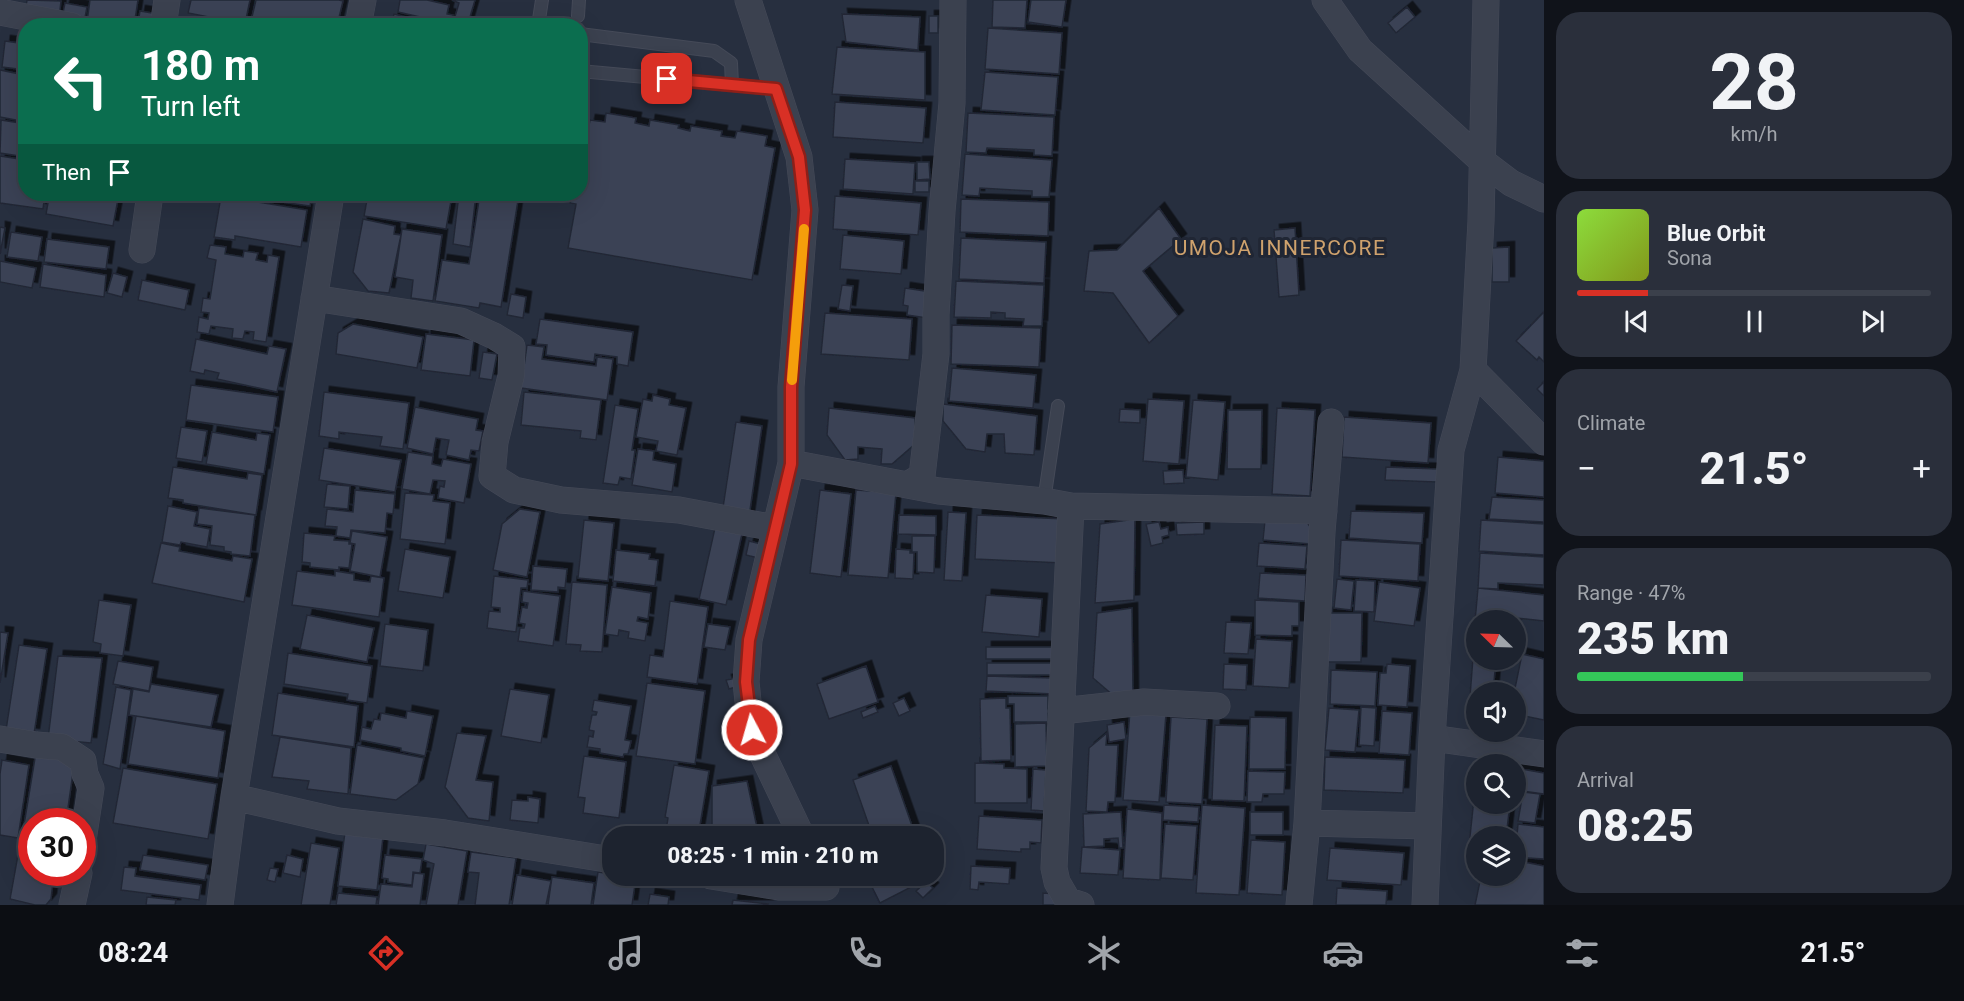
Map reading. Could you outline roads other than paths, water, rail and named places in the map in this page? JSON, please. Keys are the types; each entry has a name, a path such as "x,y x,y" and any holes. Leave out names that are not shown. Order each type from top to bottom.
{"street":[{"path":"164,18 167,0"},
{"path":"360,18 363,0"},
{"path":"748,0 799,157 805,210 791,387 791,464 749,640 746,682 752,730 797,826"},
{"path":"909,484 922,476 936,354 942,211 952,103 953,0"},
{"path":"1325,0 1360,50 1482,161 1511,183 1544,199"},
{"path":"1425,905 1432,738 1451,450 1473,370 1479,288 1486,0"},
{"path":"0,12 31,18"},
{"path":"142,250 149,201"},
{"path":"220,905 234,797 330,201"},
{"path":"314,298 461,321 495,336 512,347 511,376 495,442 492,476 514,490 561,500 679,510 775,528"},
{"path":"1473,370 1544,442"},
{"path":"1299,905 1307,823 1331,422"},
{"path":"791,464 939,491 1044,501 1071,506 1324,511"},
{"path":"1071,506 1053,868 1057,882 1068,901 1081,905"},
{"path":"1061,711 1144,702 1217,706"},
{"path":"1432,738 1544,754"},
{"path":"0,739 62,747 83,760 85,774 91,788 88,808"},
{"path":"234,797 338,821 445,833 602,858"},
{"path":"1307,823 1428,826"},
{"path":"72,905 76,886"},
{"path":"773,886 826,889"}],"lane":[{"path":"539,18 542,0"},
{"path":"578,16 579,0"},
{"path":"588,35 714,51 731,63 732,85"},
{"path":"588,72 776,89"},
{"path":"1044,501 1058,406"}],"district":[{"name":"UMOJA INNERCORE","path":"1280,248"}]}
